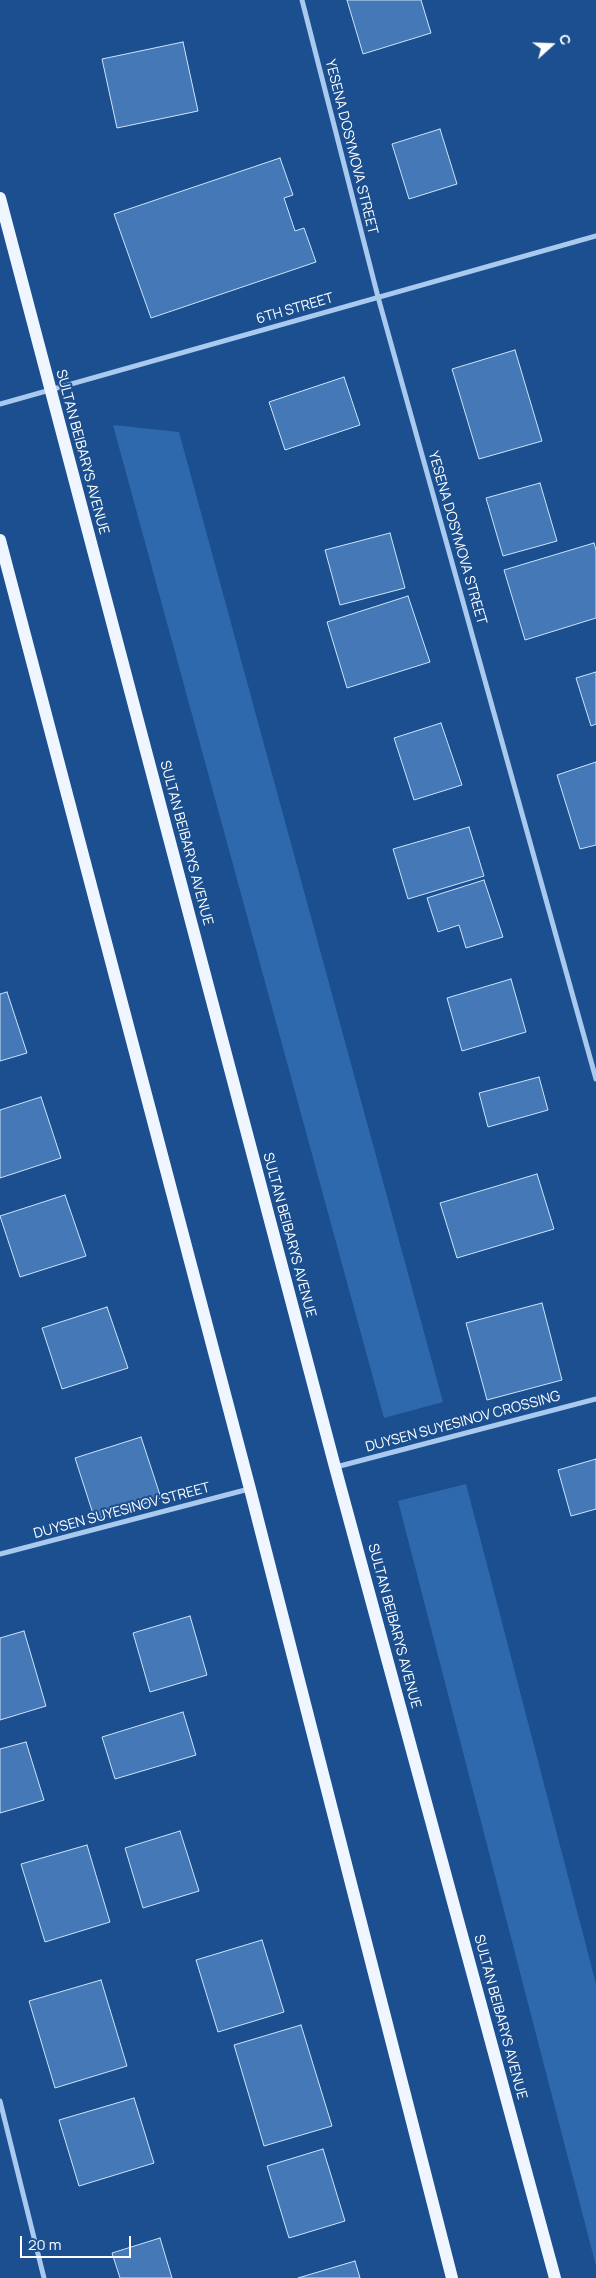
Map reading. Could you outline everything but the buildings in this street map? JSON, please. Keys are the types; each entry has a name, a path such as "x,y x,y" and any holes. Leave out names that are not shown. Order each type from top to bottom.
{"main road":[{"name":"SULTAN BEIBARYS AVENUE","path":"0,198 335,1467 555,2278"},
{"path":"0,540 250,1489 452,2278"}],"street":[{"name":"YESENA DOSYMOVA STREET","path":"302,0 378,297 596,1079"},
{"name":"6TH STREET","path":"0,404 596,236"},
{"name":"DUYSEN SUYESINOV CROSSING","path":"335,1467 596,1399"},
{"name":"DUYSEN SUYESINOV STREET","path":"0,1554 250,1489"},
{"path":"0,2101 44,2278"}],"shaded area":[{"path":"113,425 179,432 443,1402 384,1418"},
{"path":"466,1484 596,1984 596,2266 398,1501"}]}
